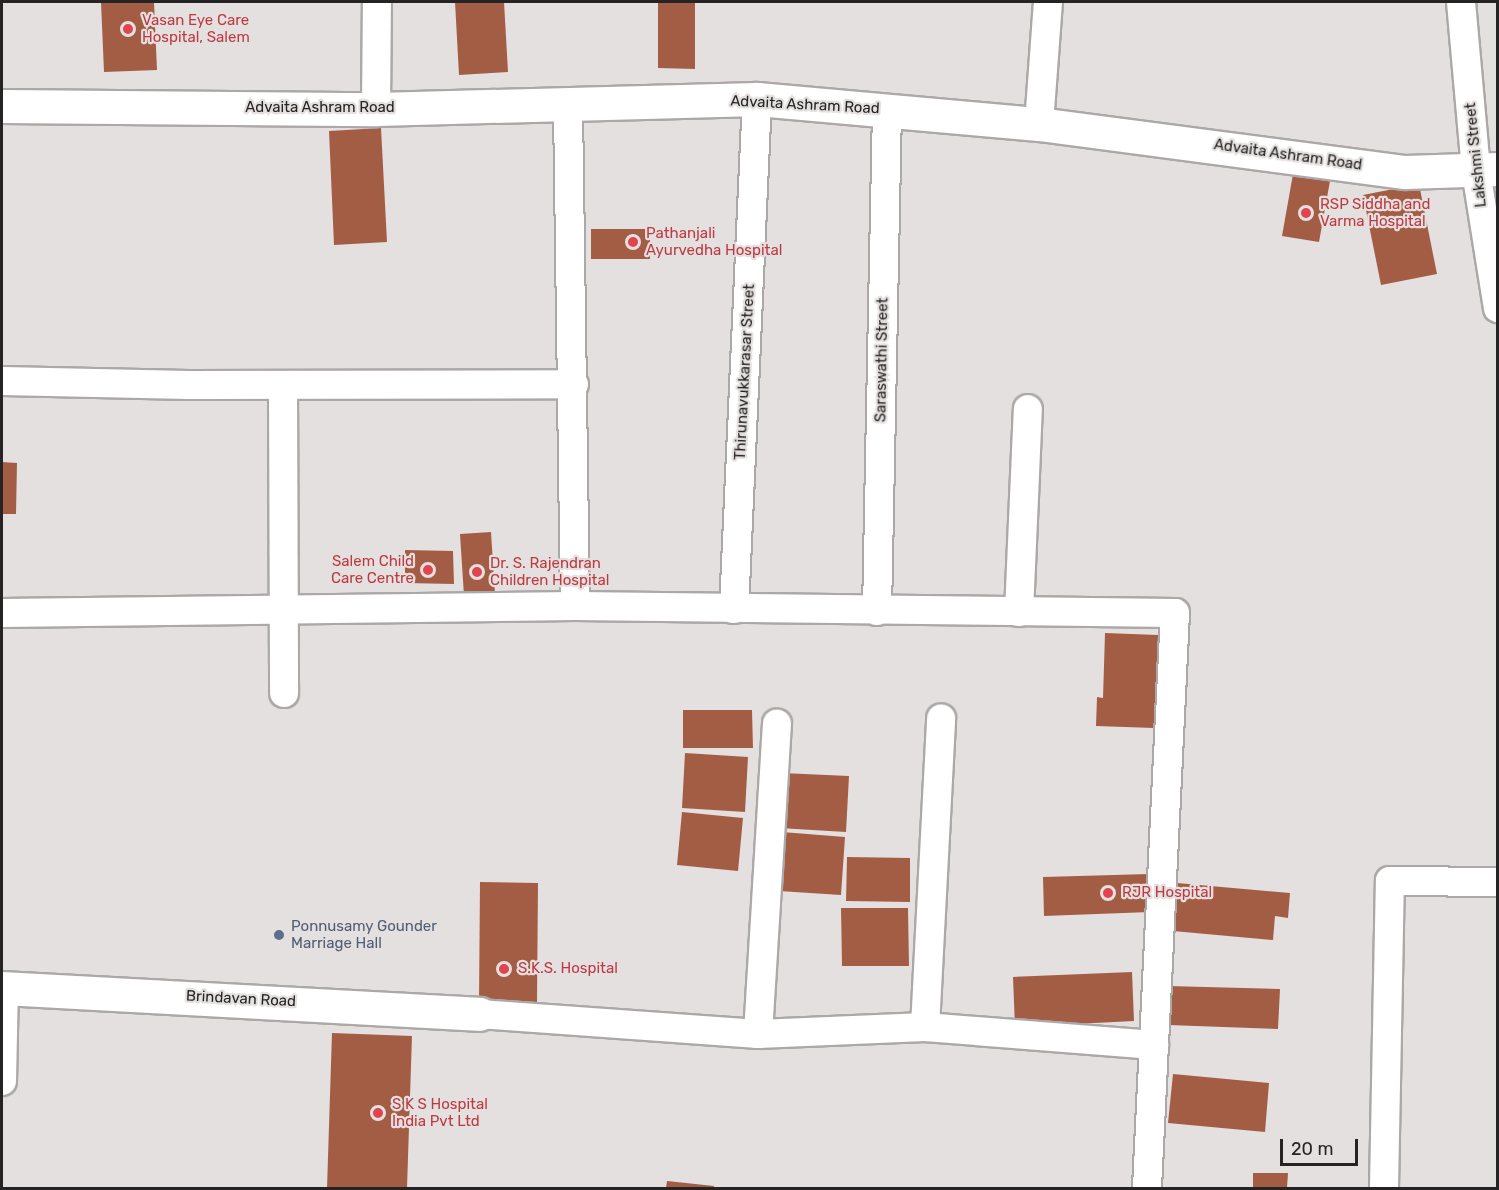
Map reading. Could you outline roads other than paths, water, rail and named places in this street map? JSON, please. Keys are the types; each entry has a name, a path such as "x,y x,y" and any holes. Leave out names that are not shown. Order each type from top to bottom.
{"street":[{"path":"376,109 377,2"},
{"path":"1039,124 1048,2"},
{"name":"Lakshmi Street","path":"1461,2 1487,170 1497,308"},
{"name":"Advaita Ashram Road","path":"2,106 376,109 568,106 757,99 1039,124 1405,172 1487,170"},
{"name":"Thirunavukkarasar Street","path":"734,609 757,99"},
{"path":"568,106 574,384 574,606"},
{"name":"Saraswathi Street","path":"877,611 887,109"},
{"path":"2,381 283,385 574,384"},
{"path":"283,385 284,693"},
{"path":"1019,612 1028,409"},
{"path":"2,614 574,606 1175,613 1148,1188"},
{"path":"925,1027 941,718"},
{"path":"758,1034 777,724"},
{"path":"1384,1188 1390,882 1497,882"},
{"path":"2,1081 3,988"},
{"name":"Brindavan Road","path":"3,988 479,1014"},
{"path":"479,1014 758,1034 925,1027 1154,1045"}],"place":[{"name":"Vasan Eye Care Hospital, Salem","path":"128,29"},
{"name":"RSP Siddha and Varma Hospital","path":"1306,213"},
{"name":"Pathanjali Ayurvedha Hospital","path":"633,242"},
{"name":"Salem Child Care Centre","path":"428,570"},
{"name":"Dr. S. Rajendran Children Hospital","path":"477,572"},
{"name":"RJR Hospital","path":"1108,893"},
{"name":"Ponnusamy Gounder Marriage Hall","path":"279,935"},
{"name":"S.K.S. Hospital","path":"504,969"},
{"name":"S K S Hospital India Pvt Ltd","path":"378,1113"}]}
